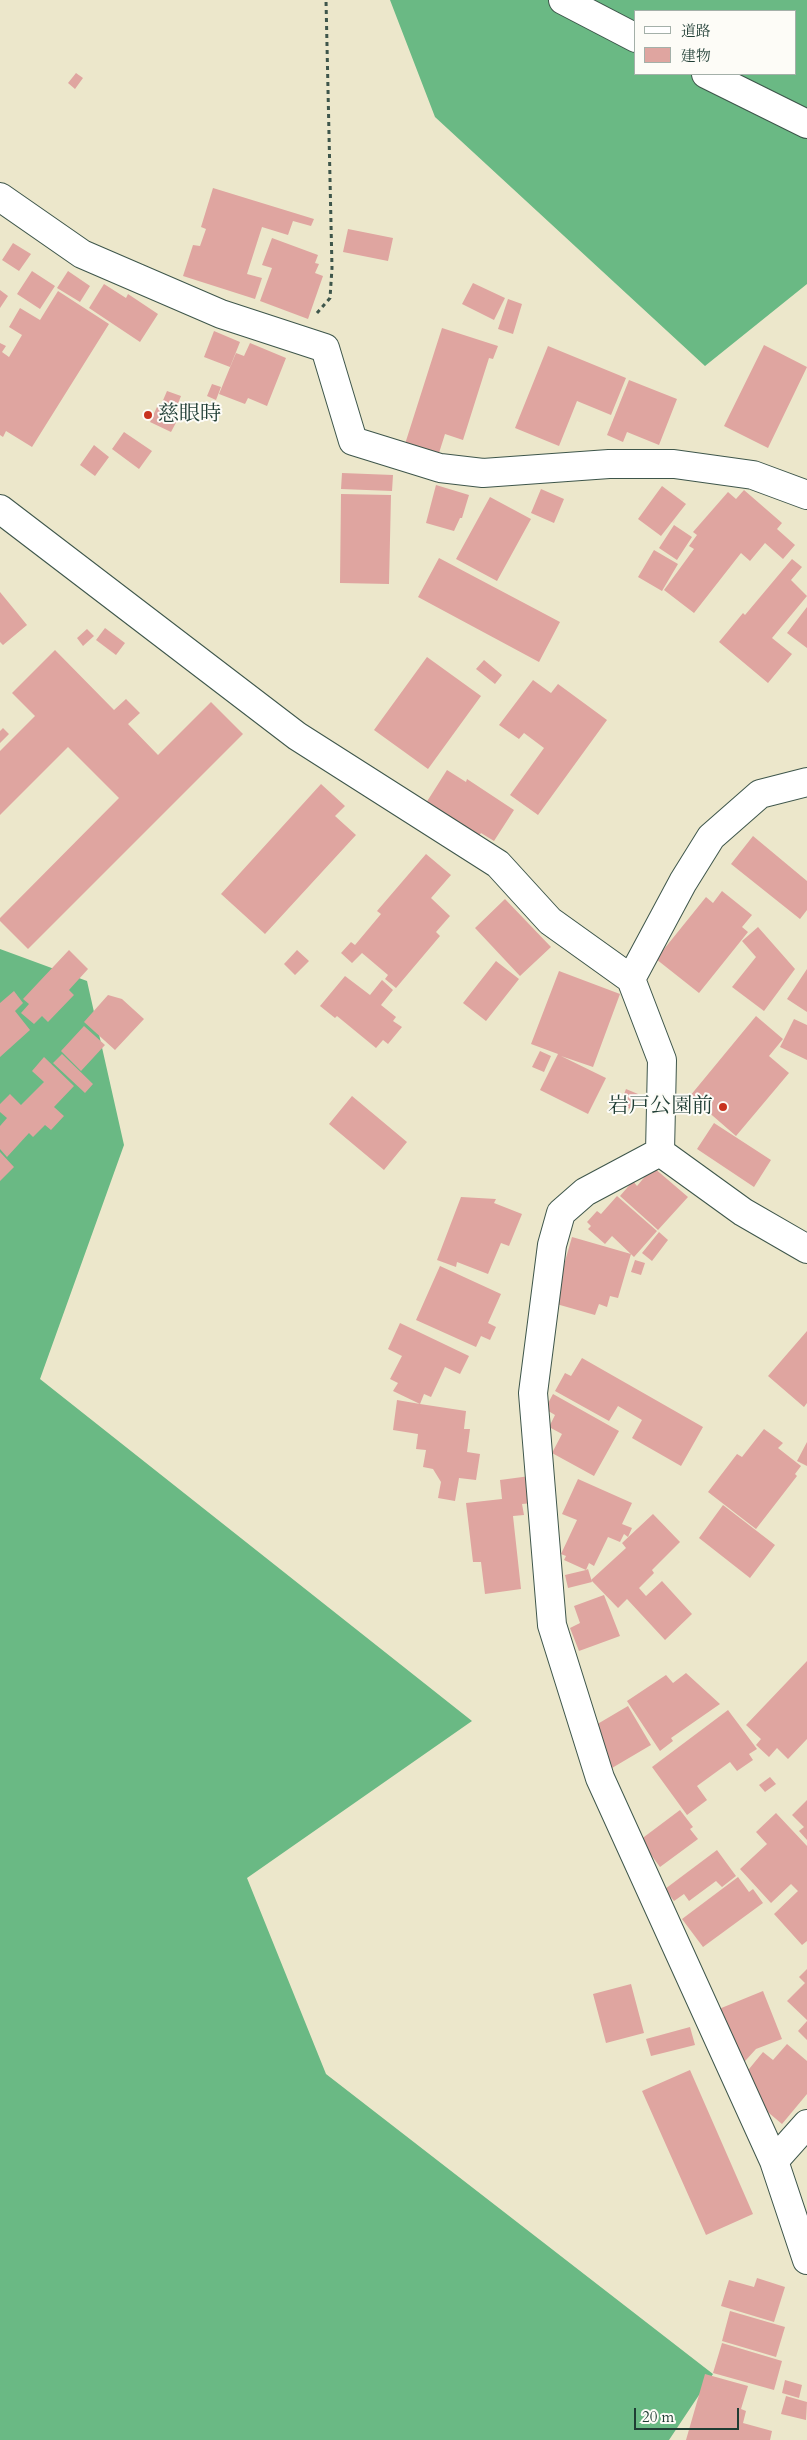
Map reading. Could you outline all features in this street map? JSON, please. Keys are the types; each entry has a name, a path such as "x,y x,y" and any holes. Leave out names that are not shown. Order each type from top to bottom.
{"street":[{"path":"563,0 634,37"},
{"path":"708,75 807,124"},
{"path":"0,197 82,254 222,314 325,348 353,441 440,468 483,473 609,464 683,465 753,475 807,495"},
{"path":"0,509 297,736 498,864 550,921 631,979 662,1060 660,1152"},
{"path":"631,979 683,882 711,837 760,794 807,782"},
{"path":"660,1152 743,1212 807,1248"},
{"path":"660,1152 585,1192 561,1213 552,1245 533,1393 552,1625 600,1778 774,2161 807,2260"},
{"path":"774,2161 807,2124"}],"path":[{"path":"296,338 330,298 332,268 331,162 326,0"}],"green space":[{"path":"390,0 807,0 807,284 705,366 435,117"},
{"path":"0,949 87,981 124,1145 40,1379 472,1721 247,1878 326,2074 713,2374 669,2440 0,2440"}],"building":[{"path":"76,73 83,78 75,89 68,83"},
{"path":"213,188 314,219 311,226 293,221 288,235 262,227 247,274 262,278 255,299 183,276 193,245 200,246 206,229 201,227"},
{"path":"348,229 393,238 388,261 343,252"},
{"path":"272,238 318,255 315,263 319,264 315,273 323,276 308,319 260,301 272,268 262,265"},
{"path":"13,243 31,254 19,271 2,260"},
{"path":"32,271 55,286 40,309 17,294"},
{"path":"68,271 90,286 80,302 57,288"},
{"path":"473,283 505,298 494,320 462,304"},
{"path":"104,284 126,298 128,294 158,314 140,342 89,308"},
{"path":"0,290 8,296 0,308"},
{"path":"58,291 109,324 32,447 6,431 3,437 0,435 0,343 6,346 2,352 9,357 22,335 9,327 20,308 40,320"},
{"path":"508,299 522,304 513,334 498,329"},
{"path":"442,328 498,346 493,359 489,358 463,440 445,434 439,453 405,444"},
{"path":"214,331 240,342 230,367 204,357"},
{"path":"250,343 286,358 267,406 248,398 245,404 219,394 236,353 244,356"},
{"path":"764,345 807,367 768,448 724,426"},
{"path":"548,346 626,378 611,415 577,401 559,446 515,428"},
{"path":"629,380 677,399 659,445 627,432 623,442 607,435"},
{"path":"212,384 221,387 216,400 207,396"},
{"path":"167,391 181,396 175,411 161,405"},
{"path":"157,407 179,417 171,432 150,422"},
{"path":"124,432 152,451 139,469 112,449"},
{"path":"94,445 109,457 95,476 80,465"},
{"path":"342,473 393,475 392,491 341,489"},
{"path":"436,485 469,495 462,518 460,518 454,531 426,523"},
{"path":"662,486 686,504 661,536 638,519"},
{"path":"541,489 564,499 554,523 531,513"},
{"path":"744,490 782,523 777,529 795,545 783,559 765,543 750,561 741,553 694,613 664,590 694,549 689,546 697,535 693,532 728,492 736,499"},
{"path":"341,494 391,495 389,584 340,583"},
{"path":"490,497 531,519 497,581 456,559"},
{"path":"674,525 692,537 677,560 659,548"},
{"path":"654,550 678,564 662,591 638,577"},
{"path":"439,558 560,622 539,662 418,597"},
{"path":"792,559 802,567 791,580 807,596 772,638 792,654 768,683 719,642 743,613 745,615"},
{"path":"0,592 27,625 3,645 0,642"},
{"path":"807,607 807,648 787,633"},
{"path":"105,628 125,643 116,655 96,640"},
{"path":"87,629 94,636 83,646 77,638"},
{"path":"55,650 114,710 126,699 140,713 128,724 158,755 211,702 243,734 28,949 0,921 0,918 119,798 68,747 0,815 0,751 35,716 12,693"},
{"path":"427,657 481,696 428,769 374,730"},
{"path":"484,660 502,675 495,684 476,669"},
{"path":"533,680 551,693 558,684 607,720 538,815 510,795 544,748 524,733 519,739 499,725"},
{"path":"3,728 9,734 0,743 0,731"},
{"path":"447,770 466,782 467,779 514,810 494,841 481,833 478,837 426,803"},
{"path":"321,784 345,806 335,816 356,835 265,934 221,894"},
{"path":"753,836 807,881 807,910 800,919 731,864"},
{"path":"426,854 451,875 431,898 450,916 436,932 440,936 396,988 385,979 388,975 362,953 352,963 341,953 351,942 355,945 381,914 377,911"},
{"path":"722,891 752,915 742,927 748,932 699,993 656,959 706,897 713,903"},
{"path":"505,899 551,947 520,976 475,928"},
{"path":"758,927 795,969 764,1011 732,987 756,957 742,941"},
{"path":"69,950 88,969 69,990 74,995 48,1022 42,1016 34,1024 21,1013 29,1004 23,999"},
{"path":"297,950 309,961 295,975 284,964"},
{"path":"496,961 519,979 486,1021 463,1003"},
{"path":"807,969 807,1012 787,999"},
{"path":"559,971 620,994 593,1067 561,1056 606,1078 588,1114 540,1090 558,1054 531,1044"},
{"path":"345,976 370,995 382,980 393,990 381,1005 396,1017 393,1021 402,1027 388,1044 383,1040 376,1048 337,1016 335,1018 320,1006"},
{"path":"14,991 23,1003 15,1011 30,1030 0,1057 0,1003"},
{"path":"108,995 122,999 144,1019 115,1050 84,1022"},
{"path":"756,1016 783,1039 769,1056 789,1073 736,1136 690,1096"},
{"path":"794,1019 807,1025 807,1060 780,1047"},
{"path":"84,1026 105,1045 81,1071 61,1051"},
{"path":"540,1051 551,1056 544,1072 532,1067"},
{"path":"62,1054 93,1084 85,1093 53,1063"},
{"path":"44,1057 74,1086 54,1107 64,1116 51,1130 45,1125 33,1137 29,1133 7,1157 0,1149 0,1126 7,1118 0,1112 0,1104 10,1094 21,1105 44,1082 32,1071"},
{"path":"626,1089 638,1094 631,1109 620,1105"},
{"path":"352,1096 407,1142 384,1170 329,1124"},
{"path":"714,1123 771,1160 754,1187 697,1149"},
{"path":"0,1152 14,1167 0,1181"},
{"path":"653,1167 688,1197 658,1230 620,1196 633,1181 637,1186"},
{"path":"617,1196 657,1231 634,1257 612,1236 605,1244 588,1229 591,1226 587,1222 597,1211 601,1214"},
{"path":"461,1197 496,1199 494,1203 522,1214 509,1246 501,1243 488,1274 457,1262 456,1267 437,1260"},
{"path":"659,1232 668,1240 652,1261 642,1253"},
{"path":"572,1237 631,1254 618,1298 610,1296 607,1307 599,1304 595,1315 553,1303"},
{"path":"635,1260 645,1263 641,1275 631,1272"},
{"path":"440,1266 501,1294 488,1323 496,1327 490,1340 481,1336 476,1347 416,1320"},
{"path":"400,1323 469,1356 460,1374 445,1367 431,1397 424,1394 420,1404 393,1391 398,1383 390,1379 402,1356 388,1349"},
{"path":"807,1331 807,1403 804,1407 768,1376"},
{"path":"582,1358 703,1427 681,1466 632,1438 642,1420 618,1406 609,1421 555,1391 565,1373 571,1376"},
{"path":"553,1394 619,1431 594,1476 552,1453 562,1434 549,1427 555,1415 545,1409"},
{"path":"397,1400 466,1411 464,1429 470,1429 467,1452 480,1454 476,1480 459,1478 455,1501 438,1498 441,1482 433,1469 423,1467 426,1450 416,1449 418,1434 393,1430"},
{"path":"764,1429 783,1443 778,1448 801,1466 795,1474 797,1476 756,1529 708,1492 737,1454 742,1457"},
{"path":"807,1442 807,1466 797,1461"},
{"path":"530,1476 533,1503 522,1504 524,1515 513,1516 521,1589 485,1594 481,1562 473,1562 466,1503 502,1499 500,1480"},
{"path":"578,1479 632,1503 622,1524 632,1528 628,1537 624,1534 620,1542 608,1537 594,1566 589,1563 586,1570 564,1560 566,1556 561,1554 577,1520 562,1514"},
{"path":"723,1505 775,1545 750,1578 699,1538"},
{"path":"653,1514 680,1542 652,1570 654,1573 639,1588 646,1596 662,1581 692,1614 665,1640 627,1599 618,1608 591,1580 626,1548 622,1543"},
{"path":"588,1569 592,1582 568,1588 565,1575"},
{"path":"604,1595 620,1636 579,1651 570,1628 580,1623 574,1606"},
{"path":"807,1661 807,1739 788,1759 777,1748 769,1757 756,1745 761,1739 746,1725"},
{"path":"686,1673 720,1704 671,1738 673,1741 660,1751 627,1701 666,1675 673,1683"},
{"path":"628,1706 651,1745 612,1768 589,1729"},
{"path":"728,1710 757,1749 749,1754 753,1760 737,1771 730,1762 697,1786 707,1800 687,1815 652,1767"},
{"path":"770,1777 776,1784 765,1792 759,1785"},
{"path":"807,1800 807,1840 799,1831 804,1827 792,1815"},
{"path":"680,1810 693,1827 690,1829 698,1839 660,1867 640,1840"},
{"path":"776,1813 807,1846 807,1941 802,1945 774,1914 798,1891 791,1884 771,1903 740,1869 767,1844 756,1832"},
{"path":"717,1850 736,1876 722,1887 716,1881 689,1901 684,1894 674,1901 665,1889"},
{"path":"738,1877 749,1892 753,1889 763,1903 703,1947 682,1919"},
{"path":"807,1969 807,2020 787,2001 805,1983 799,1977"},
{"path":"631,1984 644,2033 606,2043 593,1994"},
{"path":"763,1991 782,2039 756,2049 736,2071 714,2011"},
{"path":"807,2021 807,2040 798,2031"},
{"path":"690,2027 695,2045 651,2056 646,2039"},
{"path":"787,2044 807,2061 807,2094 782,2124 750,2097 740,2080 763,2052 773,2060"},
{"path":"690,2070 753,2214 706,2235 642,2091"},
{"path":"757,2278 785,2287 774,2322 721,2306 729,2280 754,2287"},
{"path":"730,2311 785,2327 776,2357 722,2341"},
{"path":"722,2343 782,2361 774,2390 713,2373"},
{"path":"705,2374 748,2386 741,2409 746,2411 743,2423 772,2431 770,2440 686,2440"},
{"path":"785,2380 802,2385 799,2398 782,2393"},
{"path":"786,2396 807,2402 806,2420 781,2414"}],"place":[{"name":"慈眼時","path":"148,415"},
{"name":"岩戸公園前","path":"723,1107"}]}
